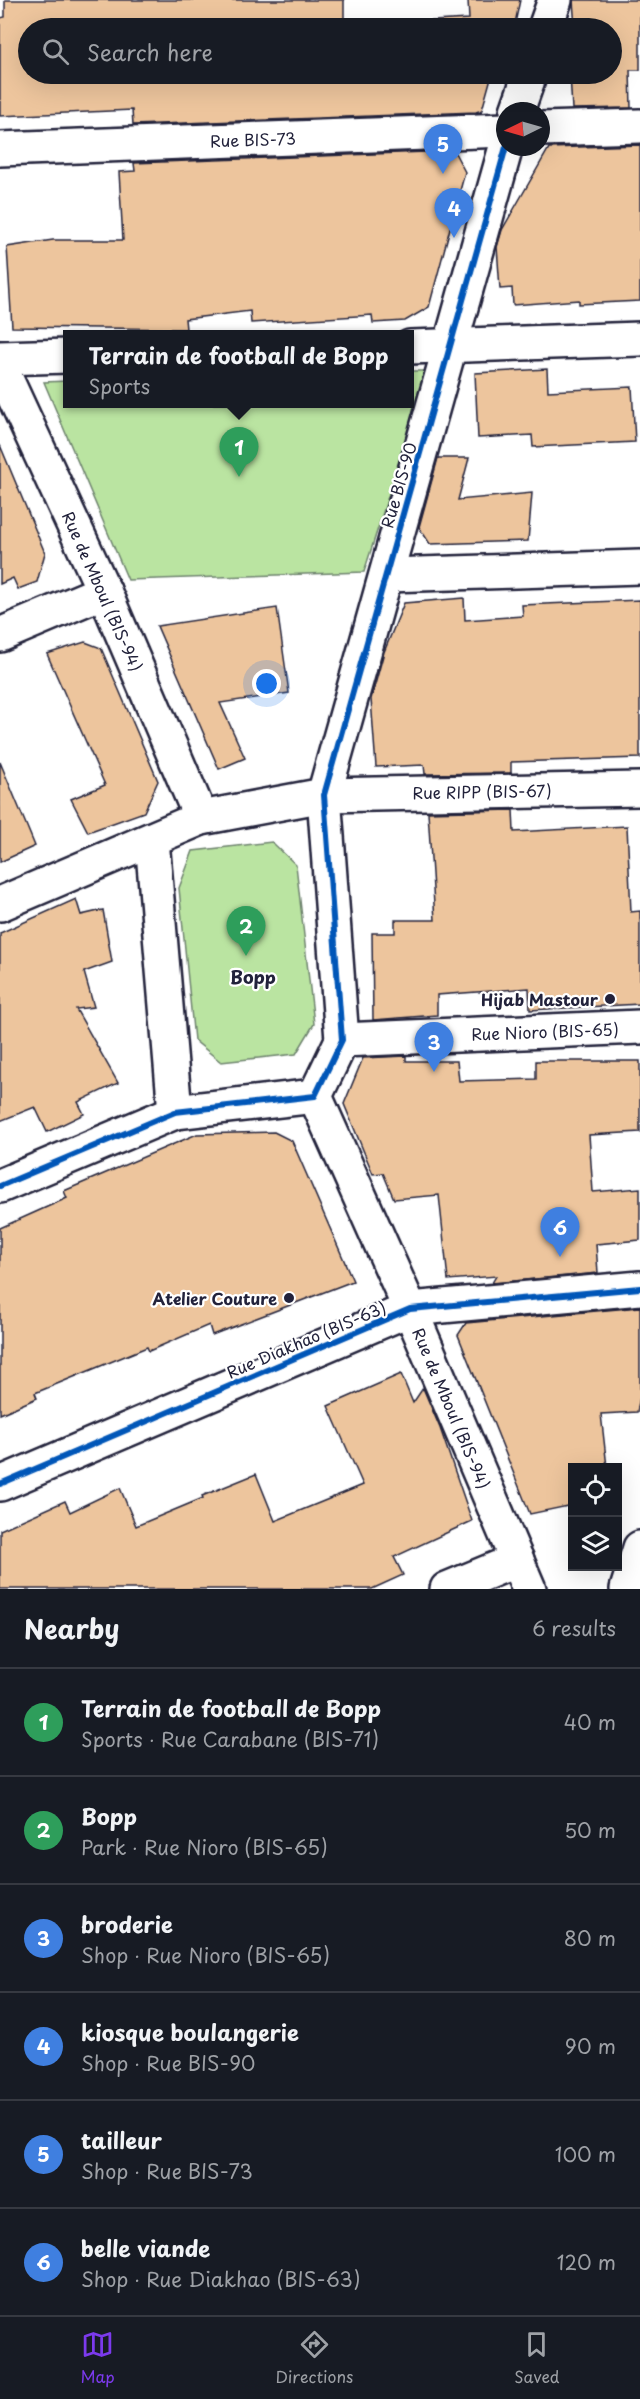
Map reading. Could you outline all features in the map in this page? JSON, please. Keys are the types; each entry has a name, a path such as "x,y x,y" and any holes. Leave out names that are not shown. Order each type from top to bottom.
{"street":[{"path":"549,18 555,0"},
{"path":"520,102 526,84"},
{"path":"550,129 640,126"},
{"name":"Rue BIS-73","path":"0,149 496,130"},
{"name":"Rue BIS-90","path":"324,795 503,156"},
{"path":"414,347 640,339"},
{"path":"0,358 63,356"},
{"name":"Rue de Mboul (BIS-94)","path":"0,366 104,591 201,818"},
{"path":"387,575 640,567"},
{"path":"0,635 104,591"},
{"name":"Rue RIPP (BIS-67)","path":"152,840 201,818 324,795 640,789"},
{"path":"0,1186 175,1112 315,1096 342,1040 324,795"},
{"path":"0,904 152,840 175,1112"},
{"name":"Rue Nioro (BIS-65)","path":"342,1040 640,1027"},
{"name":"Rue de Mboul (BIS-94)","path":"315,1096 410,1309 523,1574"},
{"name":"Rue Diakhao (BIS-63)","path":"0,1485 410,1309 640,1288"},
{"path":"627,1589 640,1548"},
{"path":"447,1589 523,1574"}],"green space":[{"path":"414,371 428,371 364,572 128,580 44,382 63,381 63,408 414,408"},
{"name":"Bopp","path":"272,842 296,865 314,1024 296,1054 221,1062 194,1040 179,888 193,851"}],"building":[{"path":"5,0 344,0 344,18 18,18 18,84 489,84 482,110 476,112 133,125 132,110 0,116 0,18 5,17"},
{"path":"468,0 520,0 516,18 469,18"},
{"path":"573,0 640,0 640,70 630,70 631,108 572,109 571,84 622,84 622,18 574,18"},
{"path":"640,145 640,301 579,304 579,300 513,305 512,288 500,289 497,247 502,230 544,156 550,156 550,148"},
{"path":"454,151 465,172 429,307 405,321 373,323 372,315 251,323 250,311 185,319 186,329 12,327 7,247 53,240 123,240 119,172 135,171 134,163"},
{"path":"547,369 548,391 632,387 635,442 533,447 532,435 478,438 475,373"},
{"path":"0,445 45,553 37,582 18,589 13,578 0,584"},
{"path":"438,458 469,458 458,500 532,493 528,541 430,544 419,527"},
{"path":"464,598 465,620 523,616 522,605 640,600 640,758 511,762 511,773 425,774 424,765 376,767 371,699 384,652 404,603"},
{"path":"277,608 289,693 220,703 245,758 219,769 157,626"},
{"path":"85,642 101,648 158,781 144,812 88,832 71,799 105,785 47,654"},
{"path":"0,762 35,846 0,862"},
{"path":"513,810 514,832 627,826 631,912 640,911 640,1004 530,1010 529,988 437,995 437,1015 373,1020 372,933 395,933 395,920 435,920 428,812"},
{"path":"76,899 81,915 103,910 112,962 84,972 94,1007 76,1009 118,1083 78,1102 84,1114 47,1132 35,1107 0,1121 0,933"},
{"path":"406,1056 406,1061 457,1061 459,1081 536,1079 536,1061 640,1061 640,1132 589,1135 593,1192 640,1188 640,1240 596,1244 598,1273 492,1283 496,1276 448,1280 439,1195 394,1199 383,1173 373,1174 344,1104 363,1058"},
{"path":"274,1132 292,1141 353,1281 212,1335 209,1325 149,1351 147,1347 35,1393 37,1398 0,1414 0,1228 67,1198 64,1191 197,1134"},
{"path":"640,1307 640,1397 637,1412 601,1414 607,1463 568,1463 568,1506 530,1514 458,1335 466,1323"},
{"path":"401,1374 413,1403 423,1388 440,1428 472,1521 394,1557 403,1575 372,1589 0,1589 0,1530 65,1501 70,1512 120,1488 136,1526 256,1474 275,1521 363,1485 328,1406"}],"cycle path":[{"path":"0,1186 175,1112 315,1096 342,1040 324,795 503,156"},
{"path":"0,1484 410,1309 640,1288"}],"place":[{"name":"tailleur","path":"443,174"},
{"name":"kiosque boulangerie","path":"454,238"},
{"name":"Terrain de football de Bopp","path":"239,477"},
{"name":"Bopp","path":"246,956"},
{"name":"Hijab Mastour","path":"610,999"},
{"name":"broderie","path":"434,1072"},
{"name":"belle viande","path":"560,1257"},
{"name":"Atelier Couture","path":"289,1298"}],"district":[{"name":"Bopp","path":"253,976"}]}
